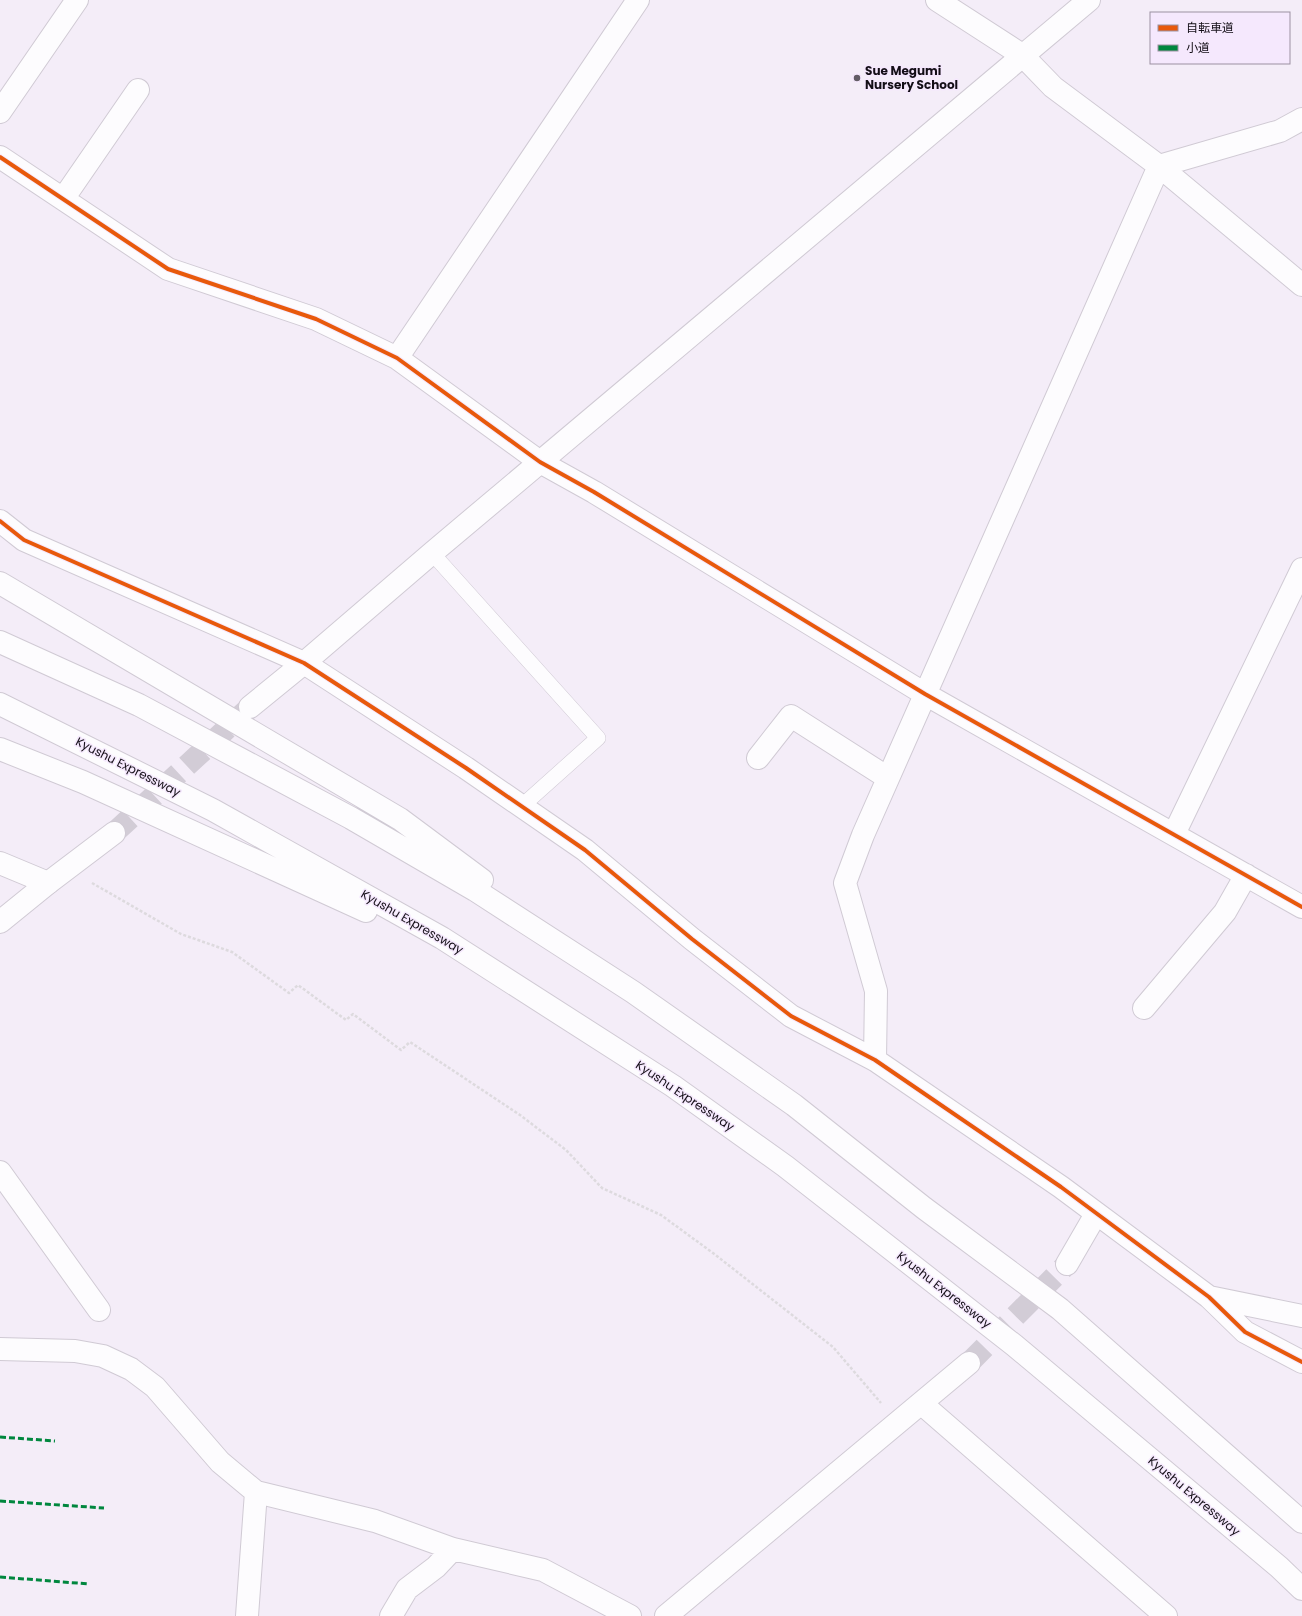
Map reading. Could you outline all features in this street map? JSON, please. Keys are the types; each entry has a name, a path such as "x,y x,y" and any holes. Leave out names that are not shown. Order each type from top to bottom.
{"main road":[{"path":"0,112 77,0"},
{"path":"397,358 638,0"},
{"path":"937,0 1022,55 1053,87 1159,166 1302,285"},
{"path":"250,707 738,297 1022,55 1090,0"},
{"path":"63,199 138,90"},
{"path":"875,1060 876,991 845,883 863,834 1159,166 1280,131 1302,119"},
{"path":"0,157 168,270 316,320 397,358 540,462 594,492 925,694 1302,907"},
{"path":"0,521 24,540 304,663 522,806 585,850 692,939 791,1016 875,1060 1060,1187 1210,1297 1245,1332 1302,1362"},
{"path":"1174,834 1302,569"},
{"path":"0,583 400,819 633,992 794,1104 924,1208 1060,1309 1302,1522"},
{"path":"0,642 139,705 351,818 475,890 633,992"},
{"name":"Kyushu Expressway","path":"0,704 213,810 442,938 673,1086 785,1166 1014,1345 1273,1562 1302,1589"},
{"path":"758,758 791,716 888,778"},
{"path":"0,749 83,782 360,907 673,1086"},
{"path":"0,922 48,882 114,833"},
{"path":"0,863 48,882"},
{"path":"1144,1008 1225,912 1246,875"},
{"path":"0,1172 99,1310"},
{"path":"1067,1264 1096,1214"},
{"path":"1210,1297 1302,1316"},
{"path":"0,1348 75,1351 103,1356 132,1369 155,1387 220,1462 256,1492 374,1521 453,1549 544,1570 630,1616"},
{"path":"666,1616 922,1404 969,1363"},
{"path":"922,1404 1166,1616"},
{"path":"247,1616 256,1492"},
{"path":"391,1616 407,1589 436,1567 453,1549"}],"lane":[{"path":"432,553 598,738 522,806"}],"path":[{"path":"67,868 181,934 232,952 289,993 298,985 346,1020 353,1014 400,1050 410,1042 494,1097 566,1150 602,1188 661,1215 713,1253 833,1347 899,1423"}],"tunnel":[{"path":"114,833 248,709"},
{"path":"969,1363 1067,1264"}],"marked path":[{"path":"0,1437 55,1441"},
{"path":"0,1501 104,1508"},
{"path":"0,1577 89,1584"}],"cycle path":[{"path":"0,157 168,269 316,319 397,358 540,462 594,492 925,694 1302,907"},
{"path":"0,521 24,540 304,663 466,768 585,850 692,939 791,1016 875,1060 1061,1187 1209,1297 1245,1332 1302,1362"}],"place":[{"name":"Sue Megumi Nursery School","path":"857,78"}]}
